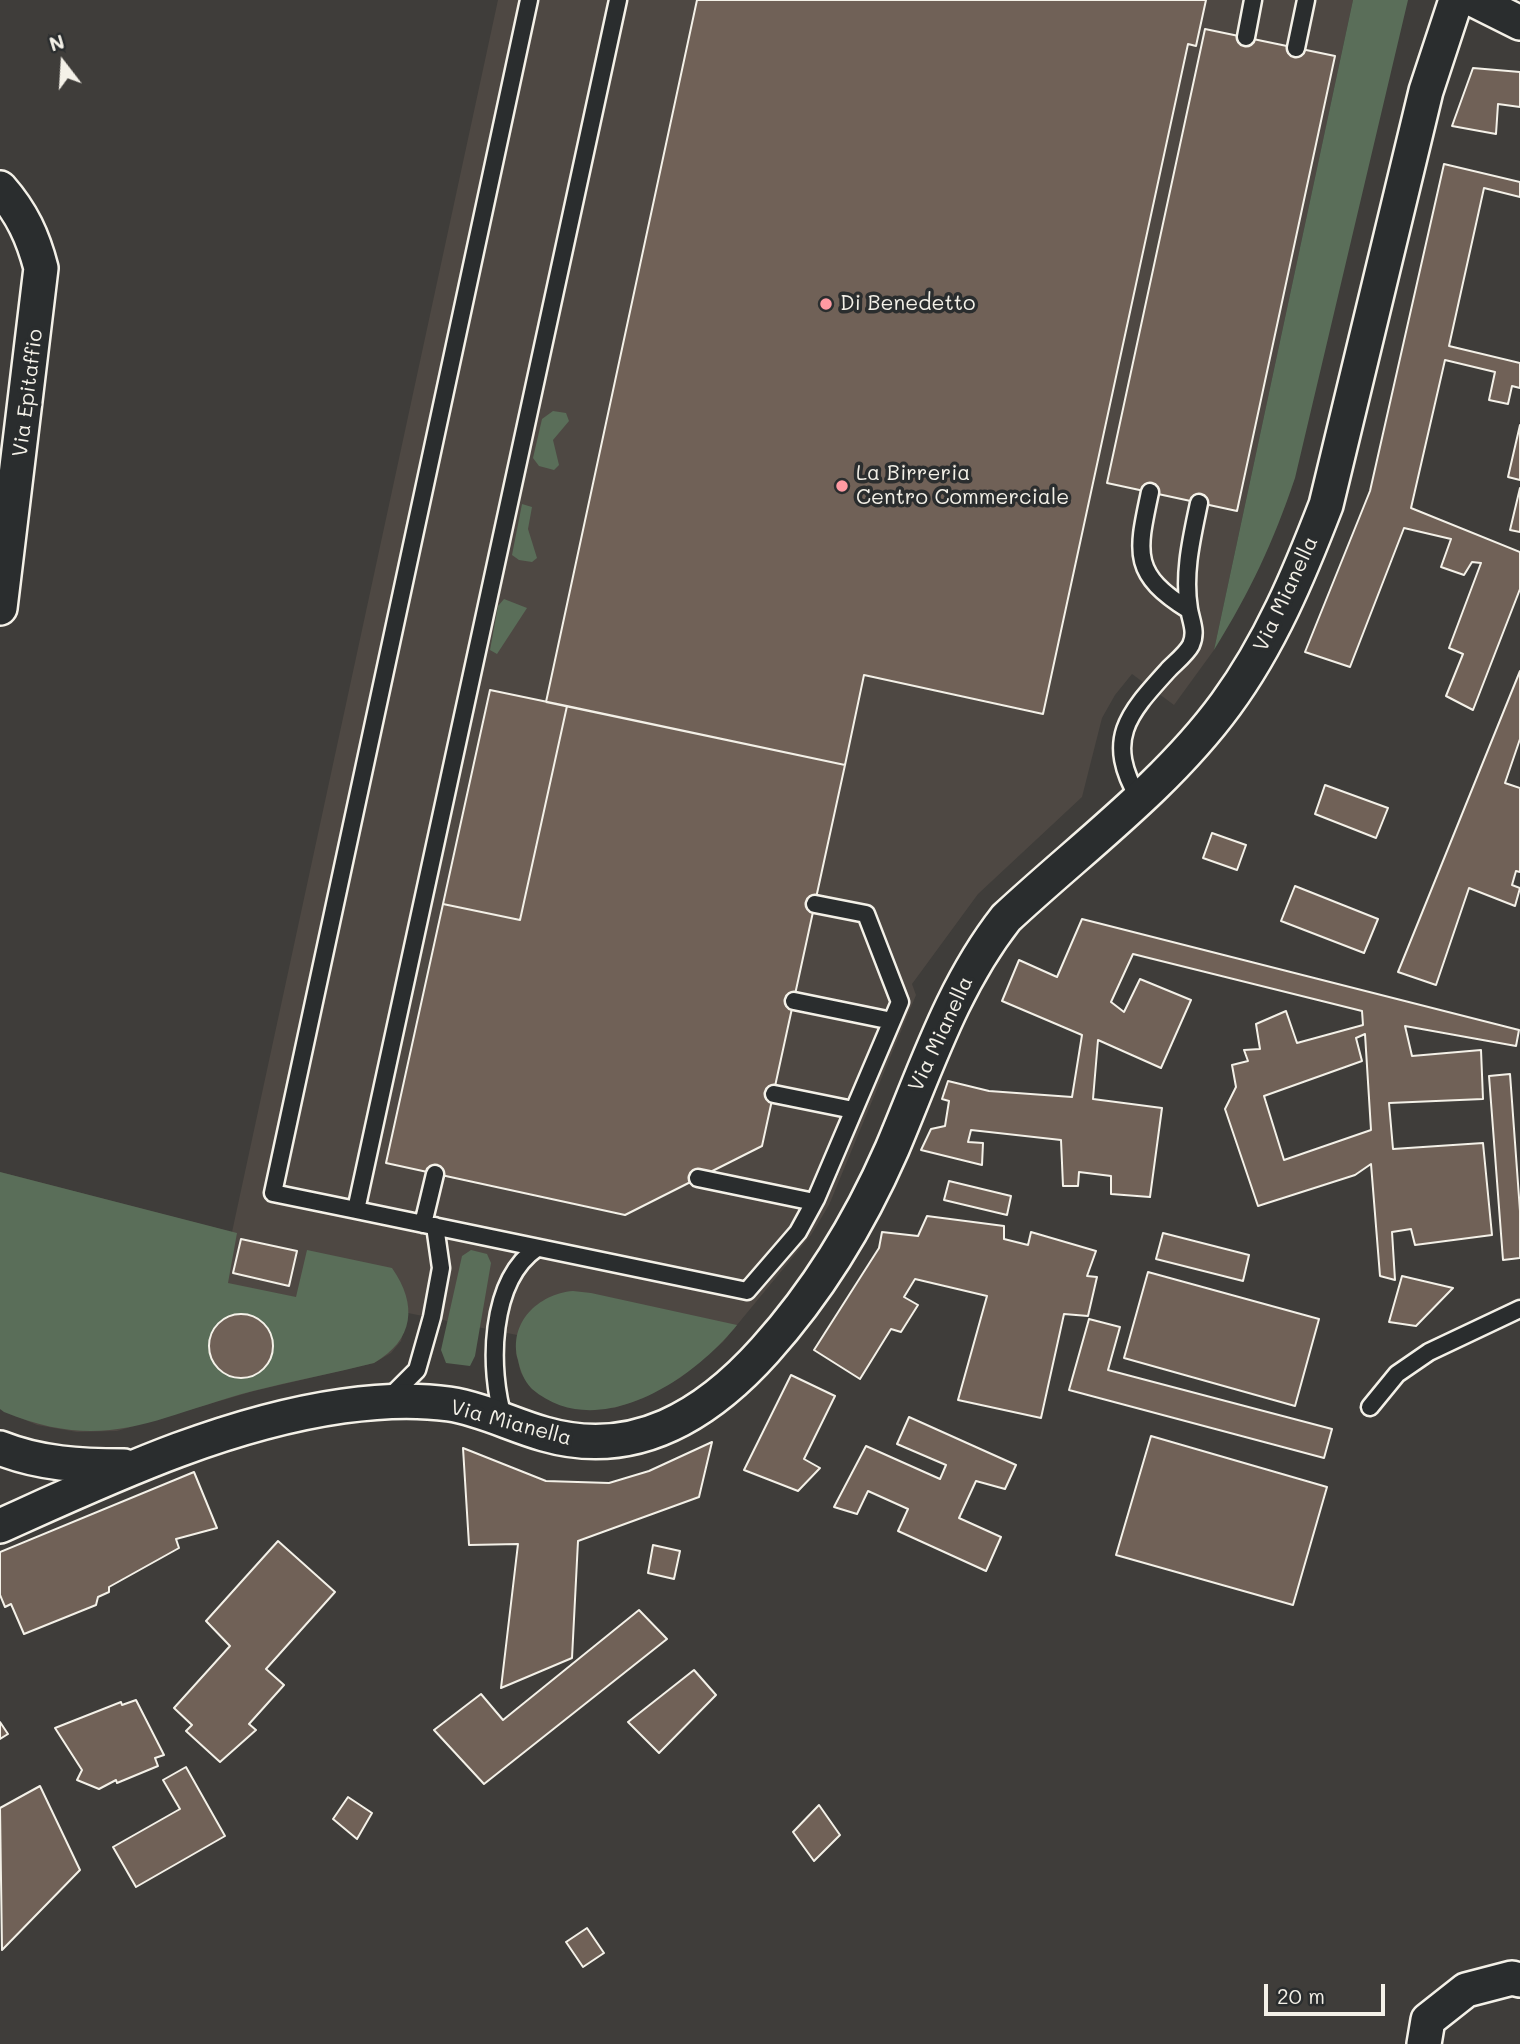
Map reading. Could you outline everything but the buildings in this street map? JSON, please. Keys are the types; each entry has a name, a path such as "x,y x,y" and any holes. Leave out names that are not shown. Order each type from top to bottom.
{"street":[{"name":"Via Mianella","path":"0,1527 136,1465 273,1422 340,1407 384,1402 449,1404 575,1441 606,1443 635,1439 690,1415 724,1390 764,1352 823,1275 854,1227 891,1149 931,1050 983,948 1006,918 1139,799 1186,752 1226,704 1261,651 1306,558 1326,505 1343,445 1426,91 1456,0"},
{"path":"1474,0 1520,23"},
{"name":"Via Epitaffio","path":"0,188 17,207 33,237 41,268 0,608"},
{"path":"0,1448 22,1457 58,1464 136,1465"},
{"path":"1424,2044 1428,2020 1466,1990 1512,1978 1520,1980"}],"lane":[{"path":"529,0 273,1193 747,1291 799,1231 900,1002 866,914 815,904"},
{"path":"356,1210 618,0"},
{"path":"1245,37 1254,0"},
{"path":"1296,48 1306,0"},
{"path":"1150,492 1140,550 1146,574 1161,593 1189,610"},
{"path":"1139,799 1125,774 1122,739 1139,703 1191,646 1194,631 1189,610 1188,560 1199,503"},
{"path":"794,1001 892,1021"},
{"path":"774,1094 853,1110"},
{"path":"384,1402 402,1388 417,1370 441,1268 429,1225 435,1174"},
{"path":"698,1178 814,1202"},
{"path":"504,1421 495,1390 493,1364 498,1331 507,1285 513,1270 537,1248"},
{"path":"1370,1407 1397,1374 1429,1352 1520,1308"}],"shaded area":[{"name":"La Birreria Centro Commerciale","path":"498,0 1353,0 1214,650 1174,705 1132,674 1115,695 1102,718 1082,797 978,894 912,984 916,995 829,1205 811,1235 723,1342 680,1378 638,1400 614,1408 567,1406 531,1388 521,1373 516,1353 517,1335 408,1313 401,1341 391,1353 374,1363 254,1391 117,1431 77,1432 37,1425 0,1409 0,1172 232,1232"}],"green space":[{"path":"1353,0 1408,0 1295,478 1260,567 1214,650"},
{"path":"553,411 566,413 569,421 553,440 559,465 554,470 539,466 533,458 542,419"},
{"path":"522,504 532,507 528,529 537,558 532,562 519,560 512,555"},
{"path":"504,599 527,608 497,654 490,650 498,606"},
{"path":"0,1172 237,1233 228,1283 296,1297 307,1250 392,1268 406,1295 408,1321 404,1333 387,1354 374,1363 253,1391 130,1427 102,1431 72,1430 40,1424 4,1412 0,1409"},
{"path":"471,1250 487,1254 491,1263 475,1356 470,1366 446,1363 441,1350 462,1256"},
{"path":"573,1291 737,1325 697,1365 644,1398 615,1407 586,1410 558,1405 532,1389 525,1379 518,1360 517,1334 529,1313 538,1304 560,1293"}],"place":[{"name":"Di Benedetto","path":"826,304"},
{"name":"La Birreria Centro Commerciale","path":"842,486"}]}
